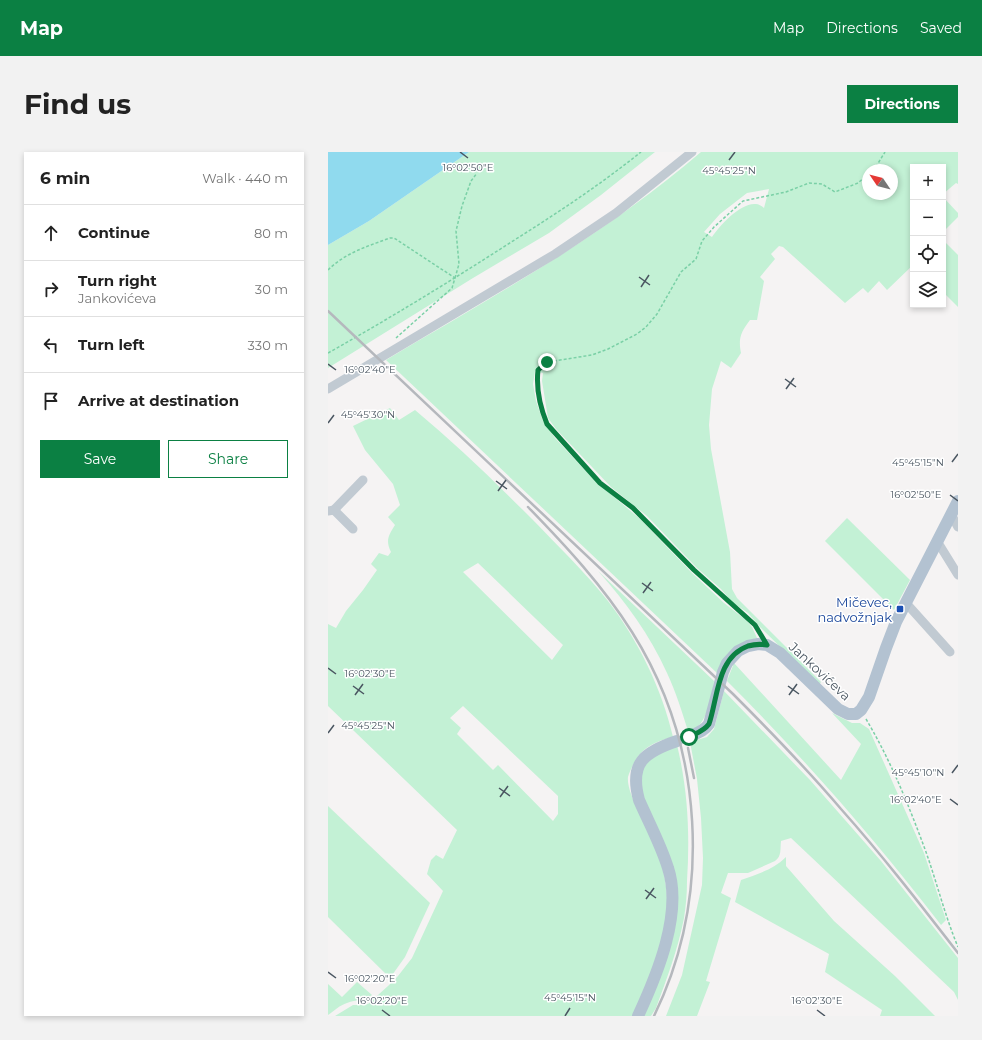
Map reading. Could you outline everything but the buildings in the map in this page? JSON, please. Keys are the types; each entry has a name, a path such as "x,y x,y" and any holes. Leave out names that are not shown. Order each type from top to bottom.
{"main road":[{"path":"861,710 870,697 896,622 958,501"},
{"path":"689,737 701,732 709,724 723,672 731,658 738,651 753,645 767,645"},
{"name":"Jankovićeva","path":"767,645 780,653 838,709 851,715 861,710"},
{"path":"638,1016 652,983 666,942 670,921 672,893 668,869 639,800 636,790 636,779 639,765 646,756 658,748 677,741"}],"street":[{"path":"328,389 556,254 616,213 692,152"},
{"path":"353,529 331,511 363,480"},
{"path":"951,514 958,527"},
{"path":"937,541 958,575"},
{"path":"906,603 950,652"}],"path":[{"path":"328,353 455,278 569,205 619,170 641,152"},
{"path":"878,164 884,152"},
{"path":"394,340 452,288 459,264 456,231 466,194 471,181 477,173"},
{"path":"767,645 755,625 694,570 633,508 600,483 555,434 547,424 543,415 537,380 538,370 547,362 592,354 608,349 638,334 657,314 682,272 696,259 702,241 714,227 743,201 786,192 809,183 822,184 835,192 862,179"},
{"path":"328,270 336,262 353,253 390,238 394,238 455,278"},
{"path":"861,710 876,736 904,796 926,852 952,933 958,947"}],"green space":[{"path":"469,152 655,152 601,195 549,233 473,278 328,368 328,245 369,221"},
{"path":"701,152 958,152 958,184 956,183 946,191 946,164 910,164 910,268 887,290 879,281 868,293 863,288 845,303 783,247 779,246 771,254 775,259 760,277 764,281 757,320 750,320 744,328 740,339 741,353 731,368 721,361 712,389 709,425 711,449 730,552 732,589 737,598 821,682 819,685 760,627 748,613 732,602 721,589 697,568 647,516 611,487 556,429 548,418 542,381 543,373 535,371 533,384 536,401 543,421 555,438 594,480 640,519 693,574 752,627 757,638 744,642 718,674 386,360 508,288 626,211","holes":["769,189 764,208 760,205 750,204 737,211 725,221 712,237 704,232 720,214 747,193"]},
{"path":"946,200 958,213 958,217 946,229"},
{"path":"946,243 958,255 958,307 946,295"},
{"path":"390,408 399,420 415,410 489,477 581,569 619,616 648,666 656,683 673,737 654,743 640,754 629,772 628,784 630,792 660,860 666,884 667,909 666,922 659,949 634,1016 335,1016 353,1005 368,1004 398,976 412,958 443,891 427,874 431,860 436,855 443,859 457,830 328,706 328,624 336,628 346,611 377,570 371,564 379,553 388,556 391,552 388,544 388,538 395,525 388,517 400,505 393,484 365,450 353,426","holes":["478,563 563,645 552,660 463,572","463,706 558,796 558,814 553,821 498,765 493,770 457,734 461,728 450,718"]},
{"path":"847,518 910,580 894,610 825,541"},
{"path":"598,571 714,681 707,713 701,724 695,728 688,731 670,680 653,645 637,619"},
{"path":"734,663 841,780 861,744 832,713 852,723 860,723 869,729 924,853 946,920 941,925 838,799 727,681"},
{"path":"724,691 810,780 881,861 958,958 958,1000 954,992 791,838 781,841 780,855 775,861 748,873 728,873 721,893 731,898 706,981 710,982 697,1016 666,1016 682,975 702,885 703,858 701,818 697,779 690,742 707,737 714,729"},
{"path":"677,745 684,779 688,830 687,890 684,918 682,930 668,975 656,1008 651,1016 642,1016 676,905 641,791 642,770 649,759"},
{"path":"328,806 430,903 405,957 390,978 328,917"},
{"path":"786,857 786,866 834,921 895,976 935,1016 880,1016 882,1010 825,972 829,954 735,902 741,880 759,874 776,865"},
{"path":"357,982 372,995 365,999 344,1004 328,1015 328,984 342,997"}],"water":[{"path":"328,152 469,152 369,221 328,245"}],"railway":[{"path":"328,311 761,722 815,779 856,826 901,880 958,953"},
{"path":"528,507 583,567 621,615 656,676 674,723 686,772 692,821 692,871 686,921 673,969 654,1016"},
{"path":"688,748 694,778"}],"place":[{"name":"Mičevec, nadvožnjak","path":"900,609"}],"route":[{"path":"547,362 538,370 537,380 543,415 547,424 600,483 633,508 694,570 755,625 767,645 758,644 748,646 738,651 731,658 723,672 709,724 701,732 689,737"}]}
